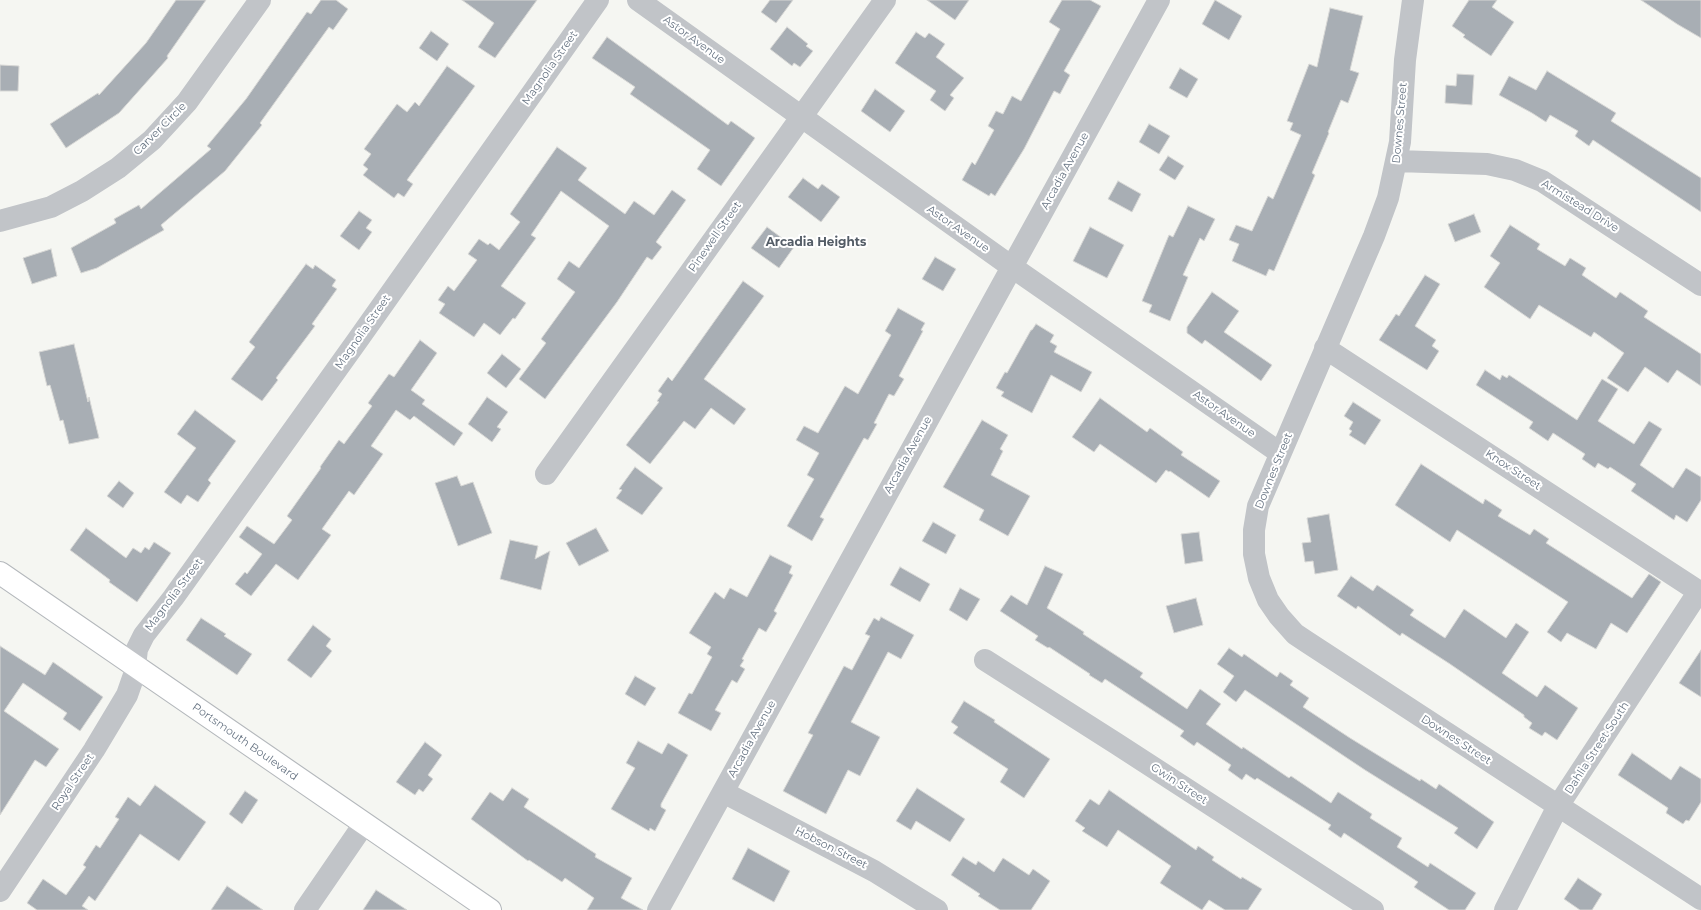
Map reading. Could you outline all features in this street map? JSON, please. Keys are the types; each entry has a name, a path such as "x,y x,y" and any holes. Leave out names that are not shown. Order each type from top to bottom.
{"main road":[{"name":"Portsmouth Boulevard","path":"0,573 490,910"}],"street":[{"name":"Carver Circle","path":"0,221 51,206 82,191 118,168 152,140 187,102 260,0"},
{"name":"Magnolia Street","path":"135,667 138,650 144,635 173,598 357,342 598,0"},
{"name":"Astor Avenue","path":"638,0 1012,267 1280,453"},
{"name":"Pinewell Street","path":"546,474 885,0"},
{"name":"Arcadia Avenue","path":"658,910 1159,0"},
{"name":"Downes Street","path":"1413,0 1404,60 1400,142 1388,198 1374,236 1258,506 1254,530 1254,554 1259,578 1268,600 1279,616 1295,634 1701,899"},
{"name":"Armistead Drive","path":"1397,161 1486,164 1515,170 1542,181 1701,285"},
{"name":"Knox Street","path":"1325,348 1700,592"},
{"name":"Dahlia Street South","path":"1505,910 1558,806 1700,592"},
{"name":"Gwin Street","path":"985,660 1372,910"},
{"name":"Royal Street","path":"0,892 94,750 127,695 135,667"},
{"name":"Hobson Street","path":"723,792 874,871 937,910"},
{"path":"305,910 364,824"}],"building":[{"path":"176,0 206,0 167,56 168,58 119,113 66,148 50,124 98,93 99,95 146,43"},
{"path":"321,0 336,0 348,9 333,30 329,27 260,123 262,125 225,171 161,225 164,230 97,268 81,273 71,248 116,223 114,219 139,205 141,209 211,149 207,146 246,99 307,12 311,14"},
{"path":"462,0 537,0 495,58 478,47 494,23"},
{"path":"770,0 793,0 776,23 761,12"},
{"path":"927,0 969,0 955,20"},
{"path":"1062,0 1090,0 1101,6 1064,71 1070,75 1060,94 1054,91 1024,149 995,196 991,193 989,196 962,180 972,162 975,165 994,130 988,126 996,111 1003,114 1012,96 1021,101 1060,29 1049,22"},
{"path":"1215,0 1242,16 1229,40 1202,24"},
{"path":"1469,0 1497,0 1492,7 1514,22 1491,56 1463,37 1465,35 1452,26"},
{"path":"1641,0 1701,0 1701,38 1677,24"},
{"path":"1330,8 1363,16 1350,70 1359,73 1348,103 1341,100 1312,173 1315,175 1274,271 1269,269 1266,276 1232,261 1239,244 1229,240 1236,225 1252,231 1268,196 1273,199 1301,135 1290,130 1293,123 1287,121 1309,64 1317,67"},
{"path":"787,27 808,44 806,46 813,51 800,67 794,63 792,66 770,49"},
{"path":"431,31 449,44 437,61 419,48"},
{"path":"916,32 925,38 929,33 945,44 936,57 964,78 950,95 954,98 945,111 930,100 936,91 895,63"},
{"path":"607,37 728,125 731,121 755,138 721,186 697,169 710,150 630,94 635,87 592,58"},
{"path":"0,65 19,66 18,91 0,91"},
{"path":"447,66 475,86 407,180 413,184 404,197 398,193 394,198 363,175 368,169 363,165 371,154 364,149 397,104 407,112 415,102 419,106"},
{"path":"1180,68 1198,79 1187,98 1169,88"},
{"path":"1547,71 1616,113 1611,121 1701,178 1701,212 1593,140 1589,146 1575,136 1578,131 1550,115 1546,122 1499,95 1509,76 1536,90"},
{"path":"1457,74 1474,75 1472,105 1445,103 1446,85 1456,86"},
{"path":"875,89 905,111 890,132 861,111"},
{"path":"1149,124 1170,136 1159,154 1139,142"},
{"path":"557,147 587,168 578,180 625,214 634,201 654,215 672,190 686,200 656,242 662,247 652,260 647,257 617,302 545,399 519,379 546,343 541,339 575,292 557,279 569,261 579,268 609,226 561,191 531,235 536,238 501,286 526,303 515,319 513,318 500,335 484,323 474,337 439,313 445,304 438,300 448,286 454,291 477,260 468,254 479,239 488,245 490,243 499,250 520,222 510,214"},
{"path":"1168,156 1184,166 1175,180 1159,170"},
{"path":"803,178 818,189 822,184 840,197 821,222 788,197"},
{"path":"1118,181 1141,194 1132,212 1108,199"},
{"path":"1188,206 1215,219 1204,241 1200,238 1183,275 1188,277 1170,321 1149,312 1152,305 1142,301 1169,235 1173,237"},
{"path":"359,211 372,220 366,228 372,232 359,250 340,236"},
{"path":"1474,214 1481,232 1455,242 1448,224"},
{"path":"1510,225 1540,244 1537,249 1565,266 1570,258 1586,268 1582,275 1616,298 1620,292 1648,311 1644,317 1701,354 1701,386 1677,370 1668,383 1645,367 1628,392 1607,378 1624,353 1594,332 1591,337 1539,305 1530,319 1484,287 1500,263 1490,256"},
{"path":"767,227 794,247 779,268 751,248"},
{"path":"1090,227 1124,245 1107,278 1073,261"},
{"path":"51,249 57,276 32,284 23,258"},
{"path":"935,257 956,269 943,291 922,279"},
{"path":"306,264 313,269 315,265 336,280 332,286 337,289 312,324 315,326 276,378 278,380 262,401 231,379 255,347 249,342"},
{"path":"1425,275 1440,284 1415,326 1436,340 1432,346 1439,351 1427,370 1379,340 1396,314 1399,316"},
{"path":"743,281 764,296 704,379 746,409 734,425 711,408 695,429 684,421 650,464 626,445 659,402 657,401 662,394 658,391 668,377 672,381"},
{"path":"1212,292 1239,311 1224,332 1272,365 1261,381 1205,340 1202,344 1187,333 1187,327"},
{"path":"898,308 925,323 921,330 923,331 899,376 904,379 894,396 889,394 874,423 877,424 868,440 864,438 820,517 824,519 812,541 787,526 814,479 807,475 819,453 796,440 804,426 818,433 845,386 858,394 891,335 885,331"},
{"path":"1036,324 1054,335 1050,342 1057,346 1054,352 1092,372 1081,392 1051,375 1032,413 1001,396 1004,392 996,388 1005,372 1007,373 1031,330"},
{"path":"420,340 437,353 411,390 425,400 422,404 463,433 454,446 414,416 410,420 396,410 371,446 383,454 354,495 349,491 322,529 331,535 298,580 276,564 251,596 235,584 245,572 247,574 262,554 239,537 247,526 274,544 292,520 287,516 339,440 344,444 372,406 368,403 389,374 394,377"},
{"path":"74,344 88,402 89,397 99,438 69,444 63,420 60,421 50,385 47,386 39,352"},
{"path":"502,354 521,369 506,388 487,373"},
{"path":"1485,370 1500,380 1502,375 1507,378 1509,375 1577,420 1602,379 1618,389 1598,421 1634,444 1649,421 1662,429 1640,465 1673,488 1686,468 1701,477 1701,500 1687,522 1676,515 1674,520 1631,491 1636,484 1610,467 1608,469 1598,463 1595,468 1582,459 1585,454 1553,433 1548,441 1529,428 1533,422 1476,385"},
{"path":"487,397 508,412 497,427 501,429 492,442 468,424"},
{"path":"1100,398 1147,432 1150,428 1183,452 1181,455 1220,481 1209,498 1170,471 1169,472 1166,470 1156,483 1100,444 1094,452 1072,437"},
{"path":"1353,402 1381,420 1365,445 1349,435 1352,431 1349,429 1353,422 1344,416"},
{"path":"195,410 236,441 208,480 211,483 198,502 187,495 181,504 164,492 196,448 177,434"},
{"path":"982,420 1008,435 1000,449 1003,451 991,475 1030,496 1008,536 979,520 984,510 943,487"},
{"path":"1421,464 1483,504 1485,499 1502,510 1498,516 1530,535 1534,529 1549,539 1546,543 1632,598 1649,574 1661,582 1627,633 1611,623 1596,649 1567,633 1561,642 1547,632 1568,602 1457,530 1450,542 1395,505"},
{"path":"635,467 663,488 642,515 616,498 622,490 619,489"},
{"path":"457,476 461,486 473,482 492,533 458,546 435,483"},
{"path":"119,481 134,493 123,508 107,496"},
{"path":"1329,514 1338,570 1315,574 1313,561 1305,562 1302,543 1311,542 1307,518"},
{"path":"933,522 956,535 946,554 922,541"},
{"path":"86,528 126,558 133,548 141,553 145,547 149,550 154,542 171,553 137,602 109,582 110,580 70,550"},
{"path":"596,528 609,551 579,566 566,543"},
{"path":"1199,532 1203,561 1185,564 1181,534"},
{"path":"510,540 538,546 535,559 550,551 541,590 500,579"},
{"path":"770,555 792,566 789,573 793,575 774,611 777,613 766,632 759,628 742,659 744,660 740,666 745,669 737,683 732,680 715,710 721,713 711,731 678,713 689,693 692,694 712,657 707,654 711,647 689,633 715,592 724,599 730,588 747,597"},
{"path":"1045,566 1063,574 1047,608 1084,632 1083,634 1143,673 1140,677 1187,709 1200,689 1221,704 1206,724 1242,749 1243,747 1289,778 1291,776 1331,803 1338,792 1372,814 1370,818 1402,838 1397,847 1428,867 1430,863 1476,893 1465,910 1449,910 1414,887 1418,882 1344,833 1341,838 1328,829 1331,825 1257,778 1255,780 1246,774 1242,780 1228,770 1231,765 1197,742 1194,746 1180,736 1184,731 1105,679 1102,683 1049,647 1048,648 1035,640 1038,636 1000,611 1011,595 1027,605"},
{"path":"900,567 930,584 920,602 890,585"},
{"path":"1351,576 1373,591 1377,585 1414,610 1410,615 1445,638 1464,609 1506,638 1516,623 1529,632 1502,673 1537,697 1545,685 1578,708 1557,740 1545,732 1542,736 1529,728 1532,723 1524,717 1524,715 1450,664 1402,633 1400,636 1358,606 1356,609 1337,596"},
{"path":"960,588 980,599 967,621 949,610"},
{"path":"1196,598 1203,625 1174,633 1166,606"},
{"path":"881,617 914,635 901,659 888,652 851,722 880,737 860,776 848,770 826,814 783,791 813,735 808,733 844,666 852,670 870,636 865,634 874,618 879,621"},
{"path":"201,618 226,634 224,636 252,654 237,675 186,640"},
{"path":"313,625 331,639 326,646 332,651 311,678 287,660"},
{"path":"0,646 45,675 53,662 103,697 80,731 63,719 67,713 23,683 4,711 59,749 46,767 35,760 0,815"},
{"path":"1229,648 1242,657 1244,654 1277,677 1280,672 1293,681 1290,685 1309,698 1303,707 1350,738 1420,781 1421,779 1436,789 1439,784 1494,822 1477,849 1454,833 1458,828 1365,770 1245,690 1236,702 1223,692 1234,676 1217,664"},
{"path":"1701,650 1701,697 1679,683"},
{"path":"635,676 656,688 645,706 625,694"},
{"path":"964,701 995,720 994,722 1050,759 1024,798 1000,782 1008,769 953,733 958,727 951,722"},
{"path":"638,741 662,754 668,743 688,755 661,804 661,807 666,810 655,831 650,828 649,831 611,809 635,768 626,763"},
{"path":"425,742 442,755 428,775 433,779 423,792 419,789 415,795 396,782"},
{"path":"1632,753 1671,780 1680,766 1701,779 1701,802 1689,821 1686,820 1683,824 1666,813 1668,808 1618,775"},
{"path":"155,785 206,822 179,861 140,834 95,901 89,896 82,906 88,910 37,910 27,903 43,879 66,895 86,867 83,865 96,845 100,848 119,819 115,817 128,797 140,806"},
{"path":"512,788 529,799 524,807 596,854 595,857 632,878 621,898 643,910 587,910 594,898 565,878 562,882 529,860 528,861 471,819 490,792 503,801"},
{"path":"917,788 965,819 950,842 916,821 911,830 896,821"},
{"path":"1109,790 1196,850 1198,846 1214,857 1212,860 1241,879 1242,877 1262,889 1248,910 1225,910 1209,900 1202,910 1160,883 1171,866 1118,830 1107,847 1082,831 1085,828 1075,821 1090,799 1099,805"},
{"path":"245,791 258,800 242,824 229,814"},
{"path":"748,848 790,871 774,902 732,879"},
{"path":"963,857 976,865 978,861 994,872 1003,858 1029,875 1033,869 1050,881 1031,910 1000,910 978,896 980,894 951,875"},
{"path":"1578,878 1602,894 1592,910 1580,910 1564,899"},
{"path":"227,886 263,910 211,910"},
{"path":"376,890 407,910 363,910"}],"district":[{"name":"Arcadia Heights","path":"816,242"}]}
